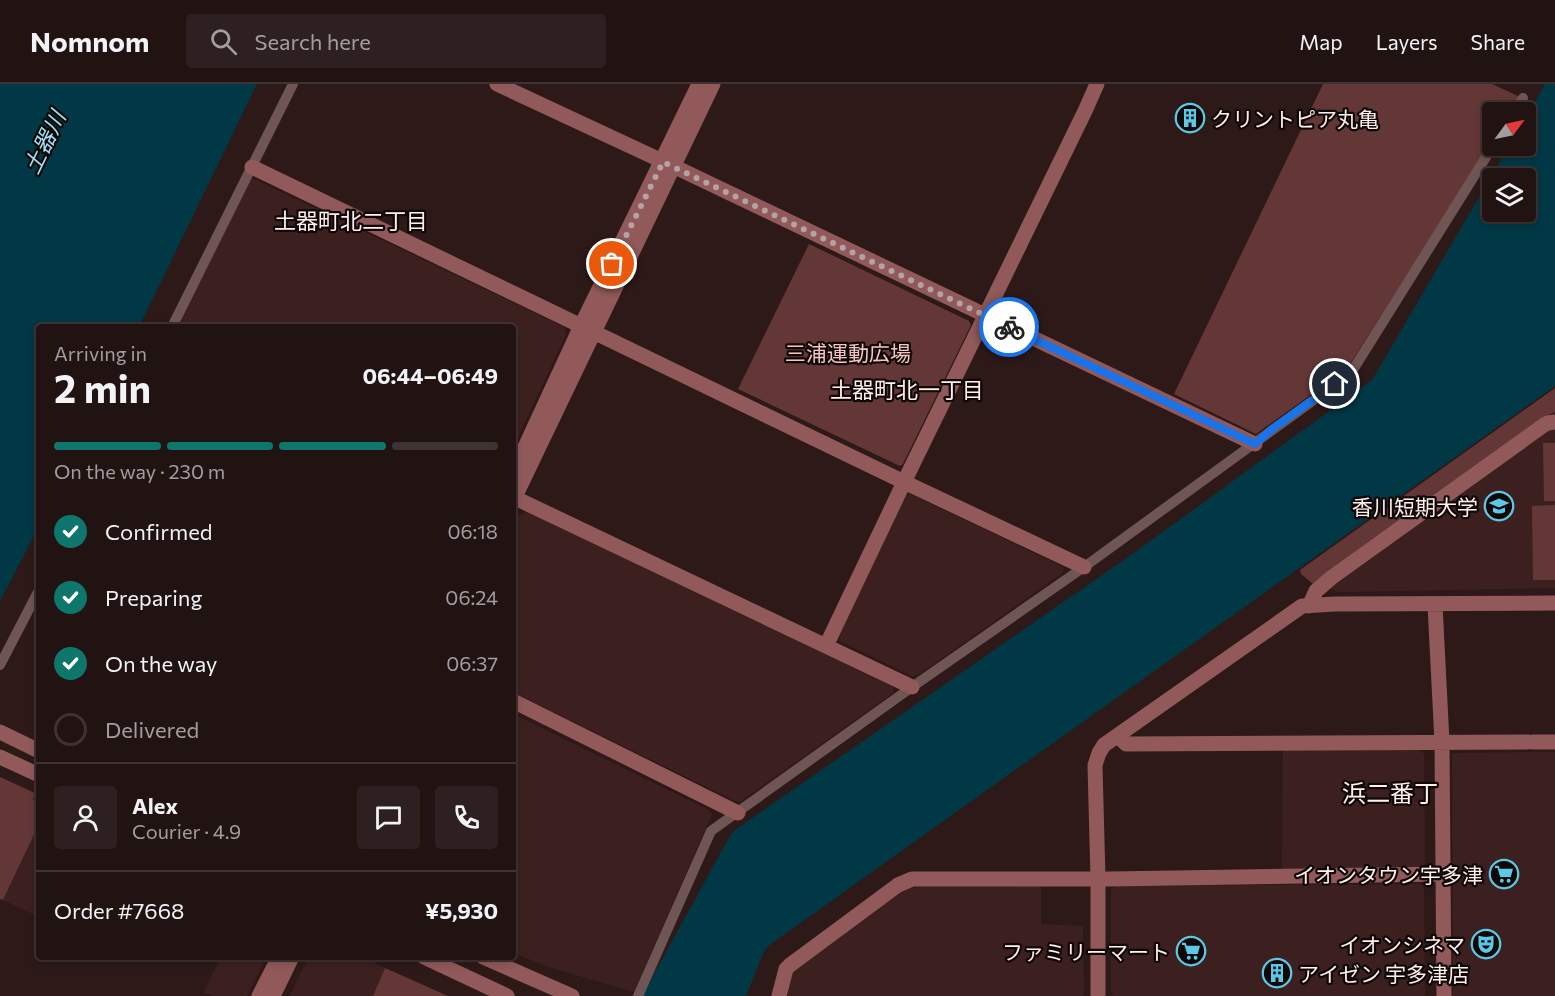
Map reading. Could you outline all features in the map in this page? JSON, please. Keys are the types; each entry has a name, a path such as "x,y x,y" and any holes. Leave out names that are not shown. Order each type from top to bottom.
{"street":[{"path":"174,324 293,84"},
{"path":"497,84 1255,444"},
{"path":"668,164 699,84"},
{"path":"516,467 668,164 713,84"},
{"path":"826,646 1097,84"},
{"path":"1520,102 1523,98"},
{"path":"638,996 711,831 1084,567 1351,373 1488,156"},
{"path":"252,167 1084,567"},
{"path":"516,493 587,329"},
{"path":"1309,606 1316,591 1331,578 1544,425 1555,422"},
{"path":"516,499 912,687"},
{"path":"0,664 36,596"},
{"path":"1098,996 1095,765 1104,745 1297,609 1309,606 1555,603"},
{"path":"1435,604 1442,742 1444,996"},
{"path":"516,703 738,813"},
{"path":"0,732 36,750"},
{"path":"1118,736 1126,744 1555,742"},
{"path":"0,756 36,774"},
{"path":"778,996 786,969 790,965 903,882 912,879 1444,874"},
{"path":"259,996 277,960"},
{"path":"273,996 291,960"},
{"path":"430,960 507,996"},
{"path":"490,960 572,996"}],"shaded area":[{"path":"254,179 564,327 566,335 516,442 516,324 181,324 180,320 247,180"},
{"name":"香川短期大学","path":"1555,428 1555,588 1342,592 1330,588 1333,583"},
{"path":"910,494 1063,567 1064,572 918,675 912,676 840,641 839,636 905,496"},
{"path":"528,512 893,687 893,693 740,802 735,801 516,693 516,522 519,515"},
{"path":"516,715 709,810 712,814 634,992 552,968 516,954"},
{"path":"1283,750 1420,750 1424,754 1425,864 1420,868 1282,870"},
{"name":"イオンタウン宇多津","path":"1555,752 1555,996 1453,996 1452,753"},
{"path":"36,830 36,916 3,900"},
{"path":"1421,884 1424,888 1425,996 1113,996 1111,994 1111,890 1117,886"},
{"path":"1041,886 1041,924 1083,926 1084,995 1082,996 783,996 792,969 907,888"},
{"path":"220,960 265,960 247,996 212,996 204,992"},
{"path":"307,960 368,960 385,968 373,996 290,996"}],"green space":[{"path":"1323,84 1492,84 1520,97 1517,102 1482,102 1482,156 1347,369 1256,434 1174,394"},
{"name":"三浦運動広場","path":"809,244 969,321 971,325 900,466 738,389"},
{"path":"1555,388 1555,412 1543,418 1313,584 1301,574 1300,570"},
{"path":"1543,443 1555,443 1555,501 1544,501"},
{"path":"1555,505 1555,580 1533,580 1532,506"},
{"path":"0,777 35,793 33,800 36,801 36,830 3,900 0,899"},
{"path":"385,968 448,996 373,996"}],"water":[{"name":"土器川","path":"0,84 257,84 140,324 36,324 36,532 0,601"},
{"path":"1543,84 1555,84 1555,386 768,946 746,996 642,996 732,832 1131,555 1372,380 1482,192 1482,222 1536,222 1536,168 1496,168 1503,156 1536,156 1535,102"}],"way so far":[{"path":"612,264 663,162 1009,327"}],"place":[{"name":"クリントピア丸亀","path":"1190,118"},
{"name":"香川短期大学","path":"1499,506"},
{"name":"イオンタウン宇多津","path":"1504,874"},
{"name":"イオンシネマ","path":"1486,944"},
{"name":"ファミリーマート","path":"1191,951"},
{"name":"アイゼン 宇多津店","path":"1277,973"}],"district":[{"name":"土器町北二丁目","path":"351,220"},
{"name":"土器町北一丁目","path":"907,389"},
{"name":"浜二番丁","path":"1390,792"}],"route":[{"path":"1009,327 1255,444 1335,384"}]}
